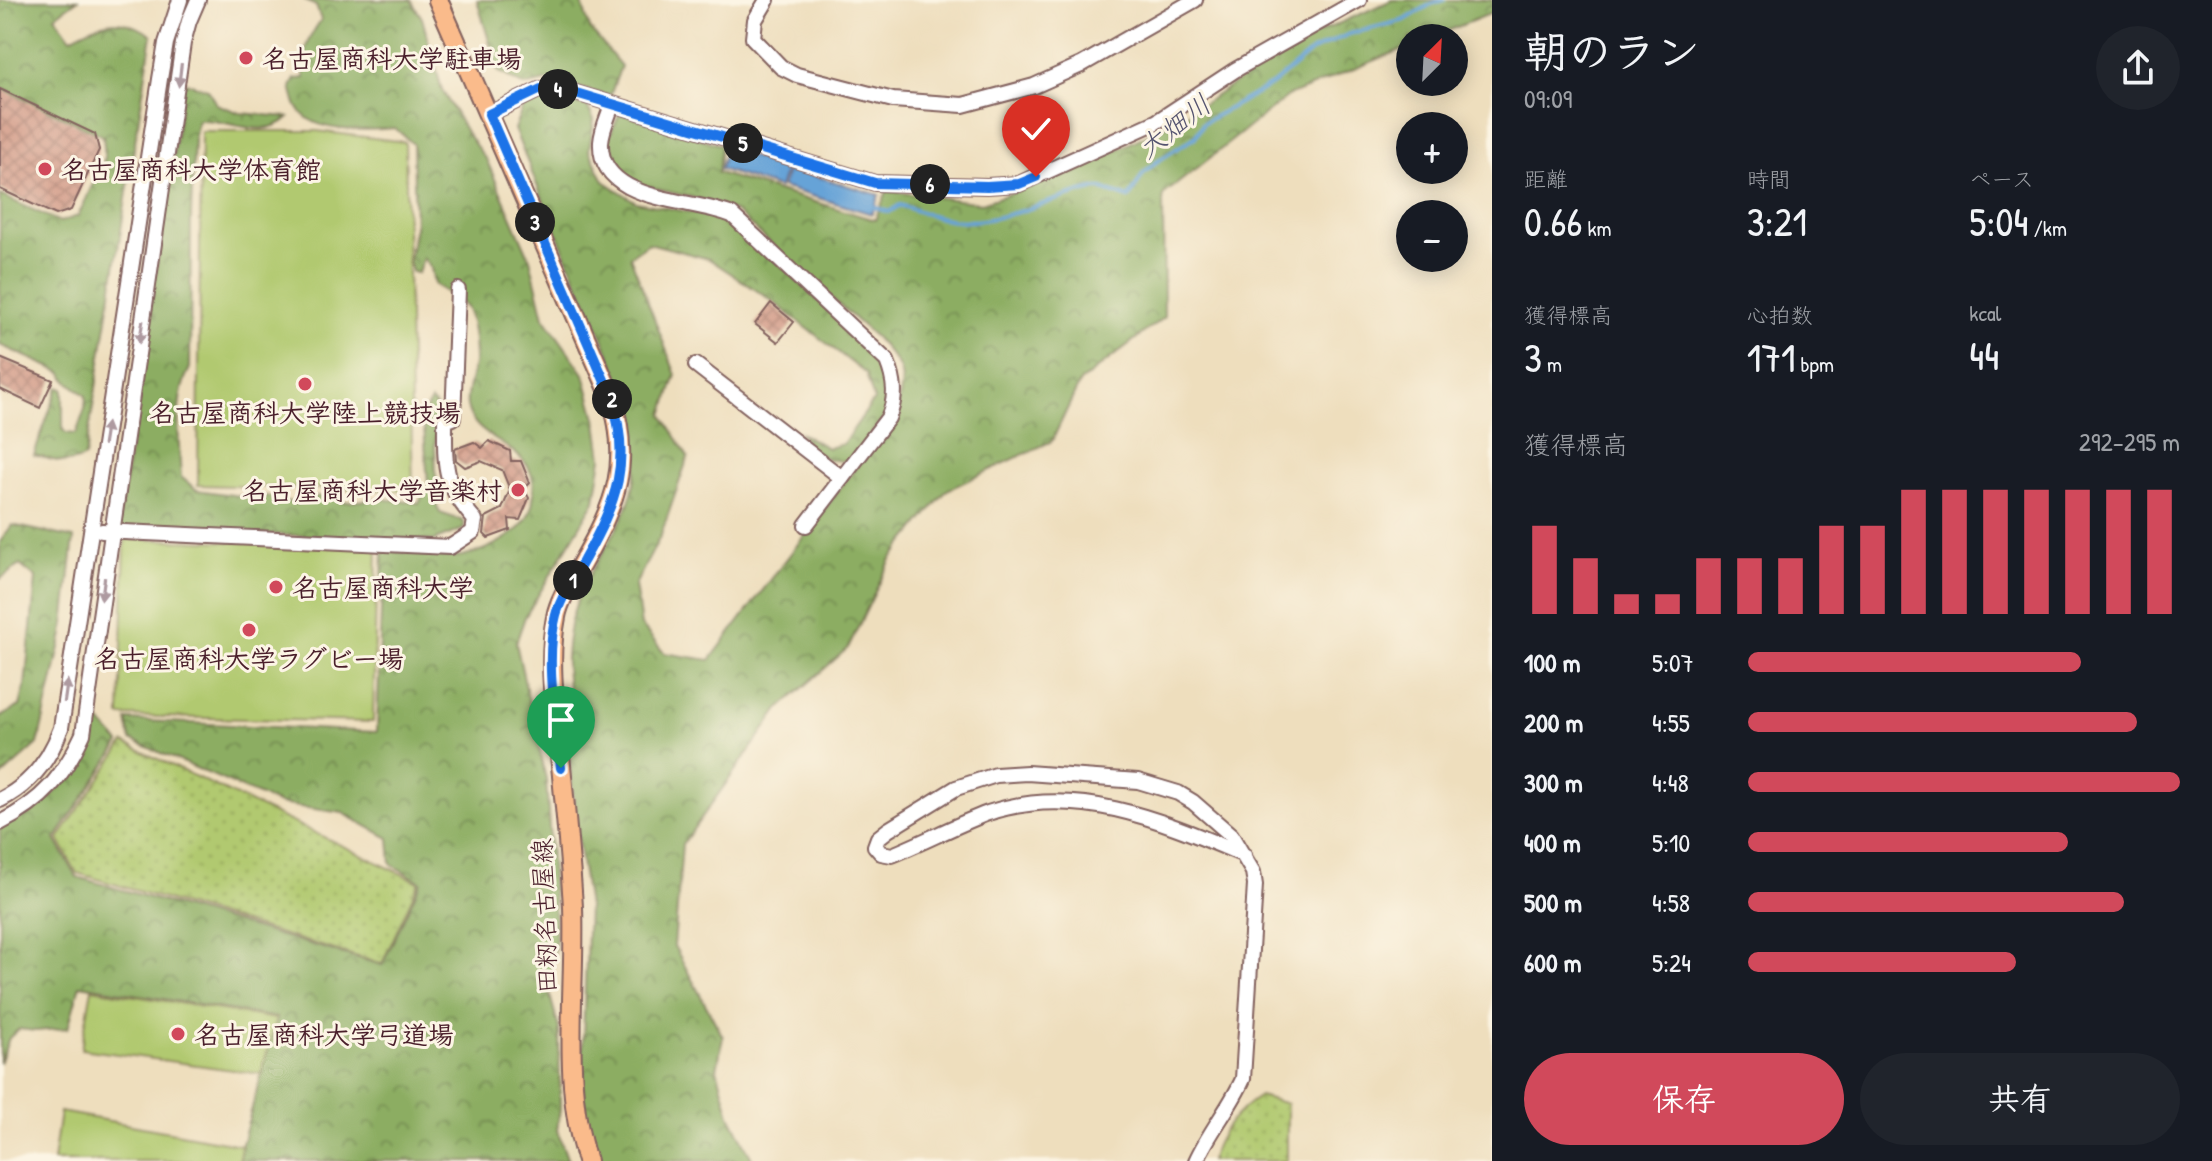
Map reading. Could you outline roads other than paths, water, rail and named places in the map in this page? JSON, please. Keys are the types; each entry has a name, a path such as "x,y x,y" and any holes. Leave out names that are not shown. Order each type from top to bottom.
{"main road":[{"name":"田籾名古屋線","path":"438,0 611,396 622,444 620,480 602,529 556,614 552,648 573,910 573,1080 577,1131 587,1161"}],"street":[{"path":"0,800 19,788 37,770 55,745 61,728 166,43 180,0"},
{"path":"0,823 30,805 58,780 83,734 178,95 183,43 198,0"},
{"path":"767,0 755,20 753,38 781,67 797,75 893,100 963,105 1034,86 1081,65 1195,0"},
{"path":"489,114 516,99 550,88 566,90 875,183 1019,184 1156,122 1235,70 1359,0"},
{"path":"612,105 602,132 601,148 606,168 622,184 643,193 716,208 732,215 887,361 893,375 894,406 806,525"},
{"path":"90,531 450,547 473,532 475,520 458,501 445,469 445,421 453,418 458,290"},
{"path":"696,365 842,478"},
{"path":"61,728 83,734"},
{"path":"1196,1161 1243,1079 1255,885 1253,872 1244,855 1231,835 1213,817 1178,793 1138,781 1027,773 996,775 956,788 888,830 878,838 875,846 881,853 892,855 989,813 1032,803 1063,801 1143,814 1244,855"}],"water":[{"path":"726,149 786,167 779,188 720,169"},
{"path":"788,168 879,195 872,214 782,187"}],"waterway":[{"name":"大畑川","path":"873,207 889,212 900,205 941,218 967,221 996,218 1094,189 1129,198 1143,174 1195,137 1203,123 1273,84 1312,51 1349,34 1405,20 1444,0"}],"place":[{"name":"名古屋商科大学駐車場","path":"246,58"},
{"name":"名古屋商科大学体育館","path":"45,169"},
{"name":"名古屋商科大学陸上競技場","path":"305,384"},
{"name":"名古屋商科大学音楽村","path":"518,490"},
{"name":"名古屋商科大学","path":"276,587"},
{"name":"名古屋商科大学ラグビー場","path":"249,630"},
{"name":"名古屋商科大学弓道場","path":"178,1034"}]}
